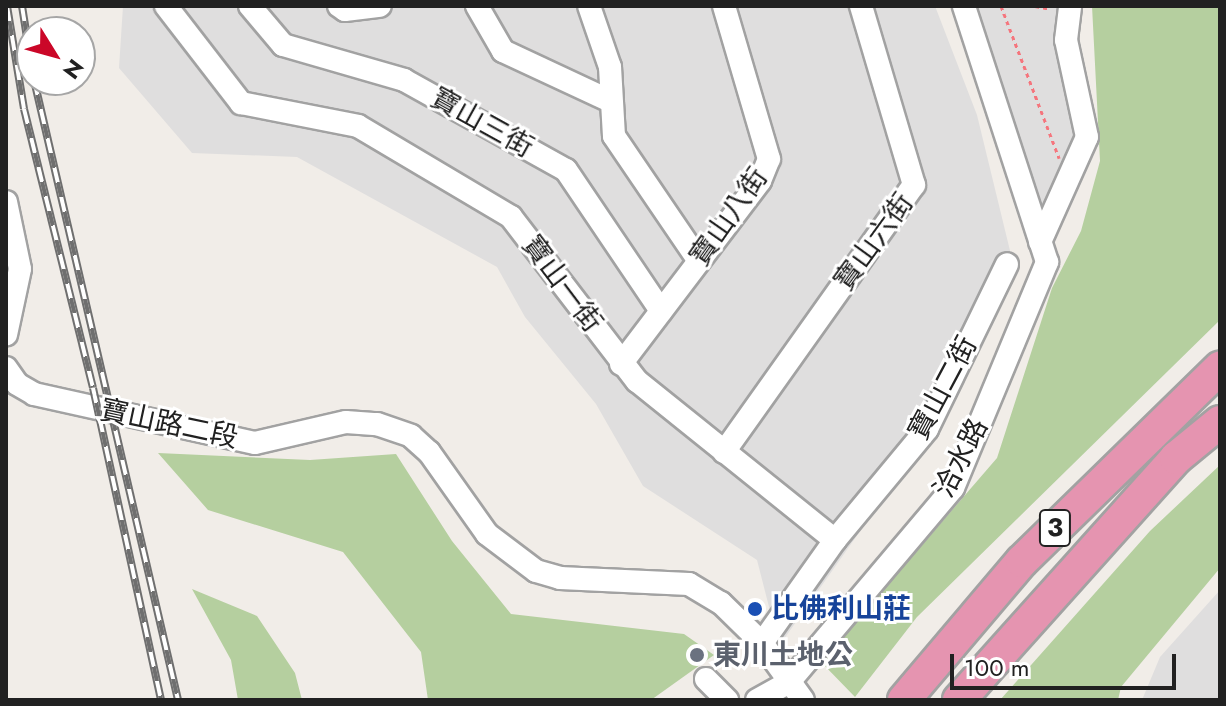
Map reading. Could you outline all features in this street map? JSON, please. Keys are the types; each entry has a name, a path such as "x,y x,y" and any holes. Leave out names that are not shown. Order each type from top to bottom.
{"highway":[{"name":"3","path":"904,700 1022,561 1220,368"},
{"name":"3","path":"959,700 1176,458 1220,422"}],"street":[{"name":"寶山一街","path":"166,6 241,103 358,126 511,217 621,364 724,452 835,540"},
{"name":"寶山三街","path":"250,6 283,45 404,80 566,170 661,311"},
{"path":"339,6 345,10 380,6"},
{"path":"477,6 503,51 610,101"},
{"path":"589,6 610,67 614,136 699,261"},
{"name":"寶山八街","path":"621,364 760,181 769,159 724,6"},
{"name":"寶山六街","path":"724,452 914,185 861,6"},
{"name":"洽水路","path":"798,694 953,488 1047,262 964,6"},
{"name":"洽水路","path":"1040,242 1087,137 1066,40 1070,6"},
{"path":"6,335 20,269 7,206"},
{"name":"寶山二街","path":"835,540 927,429 1007,264"},
{"name":"寶山路二段","path":"6,368 17,384 34,394 255,443 334,424 377,424 411,436 429,452 487,534 536,571 560,578 689,584 721,603 762,643 798,694"},
{"path":"762,643 835,540"},
{"path":"706,679 727,700"},
{"path":"757,700 798,694"}],"path":[{"path":"1001,6 1067,180"}],"shaded area":[{"name":"比佛利山莊","path":"123,6 935,6 977,115 1013,263 933,428 779,646 757,560 643,486 596,404 525,317 497,267 297,157 192,153 119,68"},
{"path":"964,6 1064,6 1081,138 1040,229"},
{"path":"1220,590 1220,700 1142,700 1160,657"}],"green space":[{"path":"1092,6 1220,6 1220,320 917,617 855,697 821,662 997,458 1052,288 1081,231 1100,161"},
{"path":"158,453 310,460 396,454 452,541 511,614 684,634 714,655 651,700 428,700 421,652 343,552 208,510"},
{"path":"1220,465 1220,568 1121,687 1118,700 1000,700 1150,531"},
{"path":"192,589 257,616 295,673 302,700 238,700 231,660"}],"railway":[{"path":"7,6 24,109 93,388 161,700"},
{"path":"22,6 24,16"},
{"path":"38,96 178,700"}],"place":[{"name":"比佛利山莊","path":"755,609"},
{"name":"東川土地公","path":"697,655"}]}
